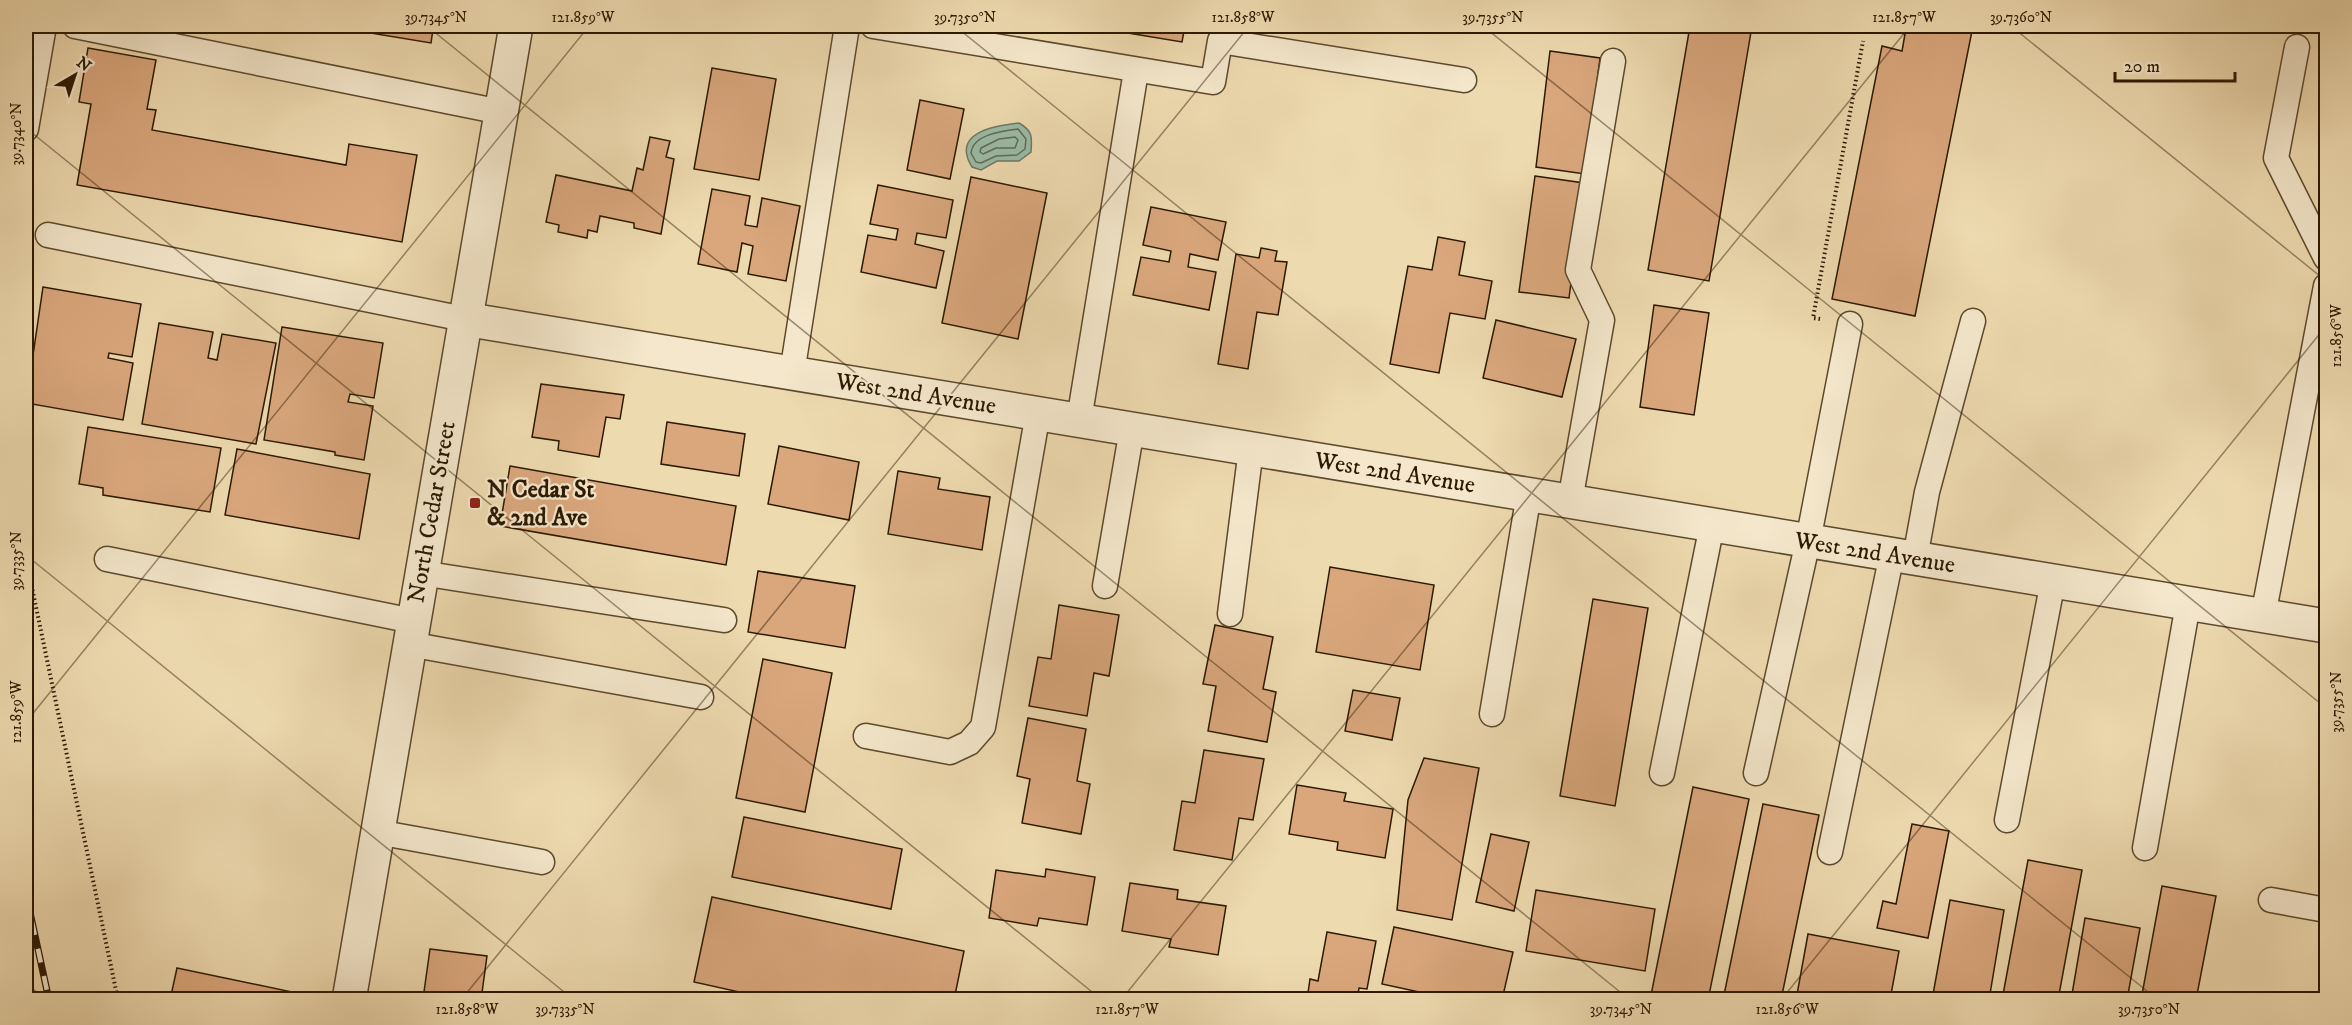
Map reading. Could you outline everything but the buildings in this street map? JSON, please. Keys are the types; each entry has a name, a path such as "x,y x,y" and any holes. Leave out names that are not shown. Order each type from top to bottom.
{"street":[{"name":"North Cedar Street","path":"349,999 516,26"},
{"name":"West 2nd Avenue","path":"464,319 2326,626"}],"lane":[{"path":"26,129 44,26"},
{"path":"75,26 501,112"},
{"path":"792,373 847,26"},
{"path":"873,26 1213,82 1220,42 1464,80"},
{"path":"2297,47 2276,158 2326,258"},
{"path":"1570,501 1602,320 1578,270 1613,61"},
{"path":"1079,420 1136,71"},
{"path":"48,235 464,319"},
{"path":"2263,616 2326,286"},
{"path":"1830,852 1904,556 1927,492 1973,321"},
{"path":"1756,773 1808,541 1850,324"},
{"path":"866,736 950,752 969,743 983,727 1038,413"},
{"path":"1105,586 1132,429"},
{"path":"1230,614 1251,449"},
{"path":"1492,714 1529,494"},
{"path":"1662,773 1712,525"},
{"path":"107,560 411,633 701,697"},
{"path":"421,573 724,620"},
{"path":"2007,820 2053,581"},
{"path":"2145,848 2188,604"},
{"path":"377,832 542,862"},
{"path":"2271,900 2326,910"}],"path":[{"path":"1850,324 1813,318 1863,41"},
{"path":"26,559 118,999"}],"water":[{"path":"1019,123 1031,135 1031,152 1019,161 997,161 981,170 972,167 967,155 967,146 971,139 987,129"}],"railway":[{"path":"26,894 49,1000"}],"place":[{"name":"N Cedar St & 2nd Ave","path":"475,503"}]}
